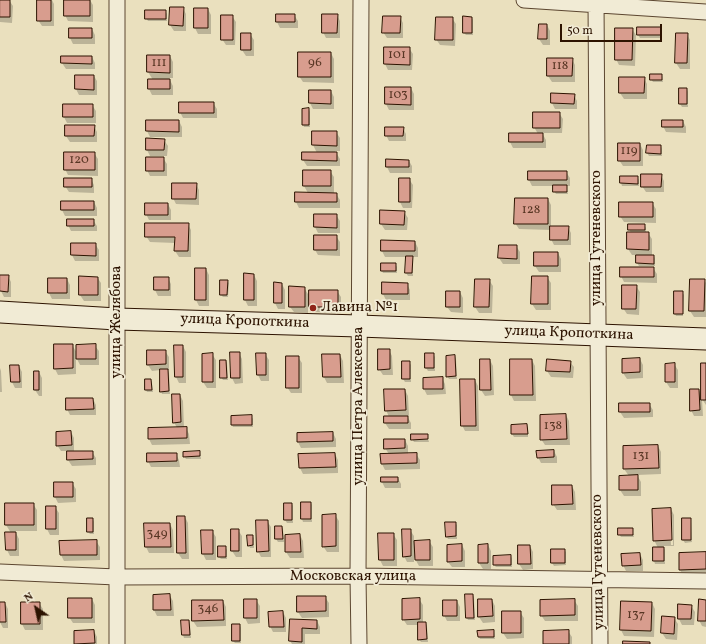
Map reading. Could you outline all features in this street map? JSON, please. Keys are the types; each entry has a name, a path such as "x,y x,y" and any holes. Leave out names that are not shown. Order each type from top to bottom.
{"main road":[{"name":"улица Кропоткина","path":"0,312 117,319 359,326 706,339"}],"street":[{"name":"улица Желябова","path":"117,0 117,644"},
{"name":"улица Петра Алексеева","path":"359,644 358,576 361,0"},
{"path":"524,0 596,3 706,12"},
{"name":"улица Гутеневского","path":"596,3 600,644"},
{"name":"Московская улица","path":"0,572 117,577 358,576 706,582"}],"building":[{"path":"0,0 10,0 10,17 0,17"},
{"path":"37,0 51,0 51,21 37,21"},
{"path":"64,0 90,0 90,16 64,16"},
{"path":"170,7 184,7 183,26 169,25"},
{"path":"194,8 208,8 208,28 194,28"},
{"path":"145,10 166,10 166,19 145,19"},
{"path":"276,14 295,14 295,22 276,22"},
{"path":"322,14 338,14 337,33 322,33"},
{"path":"221,15 233,15 233,40 221,40"},
{"path":"383,16 401,16 400,33 382,33"},
{"path":"463,16 472,17 472,33 463,33"},
{"path":"436,17 453,17 453,40 435,40"},
{"path":"539,24 547,24 547,39 538,39"},
{"path":"637,27 661,27 661,35 637,35"},
{"path":"69,28 92,28 92,38 69,38"},
{"path":"615,28 633,28 632,60 615,60"},
{"path":"241,33 251,33 251,50 241,50"},
{"path":"676,33 688,33 687,63 675,63"},
{"path":"384,47 410,47 410,65 384,64"},
{"path":"298,52 331,52 331,77 298,77"},
{"path":"147,55 170,55 170,73 147,72"},
{"path":"61,56 92,56 92,64 61,63"},
{"path":"547,58 573,58 572,76 547,76"},
{"path":"650,74 662,74 662,80 650,80"},
{"path":"75,75 94,75 94,90 75,89"},
{"path":"619,77 645,77 644,93 619,93"},
{"path":"148,79 170,79 170,89 148,89"},
{"path":"385,87 411,87 411,105 385,104"},
{"path":"679,88 687,88 687,104 679,104"},
{"path":"309,90 331,90 331,104 309,103"},
{"path":"551,93 575,94 574,104 551,103"},
{"path":"179,102 214,102 214,113 179,113"},
{"path":"63,104 93,104 93,117 63,117"},
{"path":"309,108 309,125 302,125 302,109"},
{"path":"533,112 560,112 560,128 533,128"},
{"path":"146,120 179,120 179,132 146,131"},
{"path":"662,120 683,120 683,127 662,127"},
{"path":"65,125 95,125 94,136 65,136"},
{"path":"385,127 404,127 403,136 385,136"},
{"path":"312,131 337,131 337,146 312,145"},
{"path":"509,133 543,133 543,142 509,142"},
{"path":"146,138 165,139 164,150 146,150"},
{"path":"618,143 640,143 640,161 618,161"},
{"path":"647,145 661,145 661,154 646,153"},
{"path":"64,152 95,152 95,170 64,170"},
{"path":"302,152 337,152 337,161 302,160"},
{"path":"146,157 164,157 164,171 146,171"},
{"path":"386,159 409,160 409,167 386,167"},
{"path":"303,170 331,170 331,186 303,186"},
{"path":"528,171 567,171 567,180 528,180"},
{"path":"641,174 662,174 661,187 641,187"},
{"path":"620,176 638,176 638,184 620,183"},
{"path":"64,178 92,178 92,187 64,187"},
{"path":"399,178 410,178 410,202 399,202"},
{"path":"172,183 197,183 196,199 172,199"},
{"path":"553,185 567,185 567,192 553,192"},
{"path":"295,192 337,193 337,202 295,202"},
{"path":"515,198 548,198 548,224 514,224"},
{"path":"61,201 94,201 94,210 61,210"},
{"path":"619,202 653,202 653,217 619,217"},
{"path":"145,203 168,203 168,215 145,215"},
{"path":"380,210 405,211 404,225 380,224"},
{"path":"314,214 337,214 337,228 314,227"},
{"path":"67,219 94,219 94,226 67,226"},
{"path":"145,223 189,223 188,251 174,251 175,237 145,237"},
{"path":"628,224 645,224 645,230 628,230"},
{"path":"550,226 569,226 568,240 550,240"},
{"path":"627,232 649,232 649,250 627,249"},
{"path":"314,235 337,235 337,250 314,250"},
{"path":"381,240 415,241 415,251 381,251"},
{"path":"71,243 96,243 96,256 71,255"},
{"path":"499,245 517,245 517,259 498,258"},
{"path":"534,252 558,252 558,266 534,266"},
{"path":"636,255 654,255 654,264 636,263"},
{"path":"406,256 413,256 412,273 405,273"},
{"path":"381,263 396,263 396,271 381,271"},
{"path":"620,267 654,267 654,277 620,277"},
{"path":"195,268 206,268 206,300 195,300"},
{"path":"244,273 254,274 254,300 244,300"},
{"path":"0,275 9,275 8,292 0,291"},
{"path":"79,276 98,277 98,295 79,295"},
{"path":"532,276 548,276 548,304 531,304"},
{"path":"154,277 169,277 169,290 154,290"},
{"path":"48,278 67,278 67,293 48,293"},
{"path":"475,279 490,279 489,307 474,307"},
{"path":"690,279 705,279 704,311 689,311"},
{"path":"220,280 228,280 227,295 220,295"},
{"path":"274,282 282,283 282,303 274,303"},
{"path":"382,282 408,283 408,294 382,294"},
{"path":"622,285 637,285 636,309 622,309"},
{"path":"289,286 305,287 305,307 289,307"},
{"path":"309,290 338,290 338,307 309,307"},
{"path":"446,291 460,291 460,307 446,307"},
{"path":"674,291 683,291 683,314 674,314"},
{"path":"54,344 73,344 73,368 54,369"},
{"path":"96,344 96,359 76,359 76,345"},
{"path":"174,345 183,345 183,377 175,377"},
{"path":"378,349 390,349 390,369 378,370"},
{"path":"147,350 166,350 166,364 147,365"},
{"path":"230,352 240,352 240,378 231,378"},
{"path":"213,353 213,382 202,382 202,354"},
{"path":"256,353 266,353 266,375 257,375"},
{"path":"425,353 434,353 434,368 425,368"},
{"path":"322,354 340,354 341,377 323,377"},
{"path":"455,355 456,376 446,377 446,356"},
{"path":"286,356 299,356 299,388 286,388"},
{"path":"640,358 640,372 622,373 622,359"},
{"path":"480,359 490,359 491,390 480,390"},
{"path":"510,359 532,359 533,395 510,395"},
{"path":"547,359 571,361 570,372 546,371"},
{"path":"220,360 226,360 227,378 220,378"},
{"path":"402,361 410,361 410,379 402,379"},
{"path":"675,363 675,382 665,382 665,364"},
{"path":"701,363 706,363 706,400 701,400"},
{"path":"10,365 19,365 20,382 11,382"},
{"path":"160,369 168,369 169,391 160,392"},
{"path":"34,371 39,371 39,390 34,390"},
{"path":"443,377 443,389 423,389 423,378"},
{"path":"145,379 151,379 152,390 145,390"},
{"path":"460,379 475,379 476,426 461,426"},
{"path":"384,389 405,389 406,410 385,411"},
{"path":"690,389 699,389 700,410 690,411"},
{"path":"172,394 180,394 181,422 173,423"},
{"path":"66,398 93,398 94,409 66,410"},
{"path":"619,403 650,403 650,412 619,412"},
{"path":"566,414 567,439 540,440 540,415"},
{"path":"252,415 252,425 231,425 231,416"},
{"path":"384,416 408,416 408,423 384,423"},
{"path":"527,424 528,434 511,434 511,425"},
{"path":"187,427 187,438 148,439 148,428"},
{"path":"71,431 72,445 56,446 56,432"},
{"path":"333,432 333,441 297,442 297,433"},
{"path":"411,434 428,434 428,439 411,440"},
{"path":"384,439 405,439 405,448 384,449"},
{"path":"658,445 659,468 623,469 623,446"},
{"path":"554,450 554,457 537,458 536,451"},
{"path":"67,451 93,451 93,459 67,460"},
{"path":"200,451 200,456 183,457 183,452"},
{"path":"147,453 177,453 177,461 147,462"},
{"path":"335,453 336,467 299,468 298,454"},
{"path":"417,453 417,463 381,464 380,454"},
{"path":"638,475 638,490 619,490 619,476"},
{"path":"381,477 398,477 398,482 381,482"},
{"path":"54,482 73,482 73,497 54,497"},
{"path":"552,485 572,485 573,504 552,505"},
{"path":"301,502 311,502 311,519 301,519"},
{"path":"5,503 34,503 34,525 5,525"},
{"path":"284,503 292,503 292,520 284,520"},
{"path":"46,506 56,506 56,529 46,529"},
{"path":"671,508 672,540 653,541 652,509"},
{"path":"336,514 336,546 322,547 322,515"},
{"path":"177,516 185,516 186,553 177,553"},
{"path":"87,518 93,518 93,532 87,532"},
{"path":"682,518 691,518 691,540 682,540"},
{"path":"256,520 268,520 269,551 257,552"},
{"path":"445,522 456,522 456,536 446,537"},
{"path":"144,523 170,523 171,547 145,547"},
{"path":"275,526 282,526 283,539 275,539"},
{"path":"618,528 633,528 633,535 618,535"},
{"path":"231,529 239,529 239,551 231,551"},
{"path":"402,529 411,529 411,556 403,557"},
{"path":"201,530 213,530 213,554 202,554"},
{"path":"5,532 16,532 16,550 6,550"},
{"path":"378,533 394,533 394,560 379,560"},
{"path":"300,534 301,552 285,552 285,535"},
{"path":"247,535 253,535 253,545 248,546"},
{"path":"97,540 97,555 60,555 59,541"},
{"path":"430,540 430,560 415,560 414,541"},
{"path":"462,544 462,561 447,562 447,545"},
{"path":"488,544 488,563 478,563 478,545"},
{"path":"518,545 530,545 531,564 518,564"},
{"path":"218,546 226,546 226,557 218,557"},
{"path":"653,547 664,547 664,561 653,561"},
{"path":"551,549 565,549 565,563 551,563"},
{"path":"706,552 706,569 679,570 679,553"},
{"path":"640,553 641,565 622,566 621,554"},
{"path":"511,555 511,565 493,565 493,556"},
{"path":"170,594 171,610 153,610 153,595"},
{"path":"465,594 473,594 474,618 466,618"},
{"path":"297,596 326,596 326,611 297,612"},
{"path":"68,598 92,598 92,618 68,618"},
{"path":"420,598 420,619 402,620 402,599"},
{"path":"244,599 257,599 257,618 244,618"},
{"path":"478,599 492,599 493,616 478,617"},
{"path":"575,599 575,615 540,616 540,600"},
{"path":"699,599 706,600 706,621 698,621"},
{"path":"192,600 223,600 224,620 192,621"},
{"path":"443,600 457,600 457,616 443,616"},
{"path":"621,601 652,602 651,631 620,630"},
{"path":"0,602 5,602 6,622 0,622"},
{"path":"21,602 40,602 40,624 21,624"},
{"path":"678,604 692,605 691,619 678,619"},
{"path":"283,611 284,627 269,627 268,612"},
{"path":"502,611 521,611 521,633 502,633"},
{"path":"662,616 675,617 674,634 661,633"},
{"path":"290,619 317,620 317,629 302,628 302,642 289,641"},
{"path":"181,620 189,620 190,635 182,635"},
{"path":"418,622 426,622 427,639 418,640"},
{"path":"232,624 240,624 240,641 232,641"},
{"path":"94,630 95,643 74,644 74,631"},
{"path":"494,630 494,637 478,637 477,631"},
{"path":"569,630 569,644 543,644 543,631"},
{"path":"623,641 650,642 650,644 623,644"}],"place":[{"name":"Лавина №1","path":"313,308"}]}
